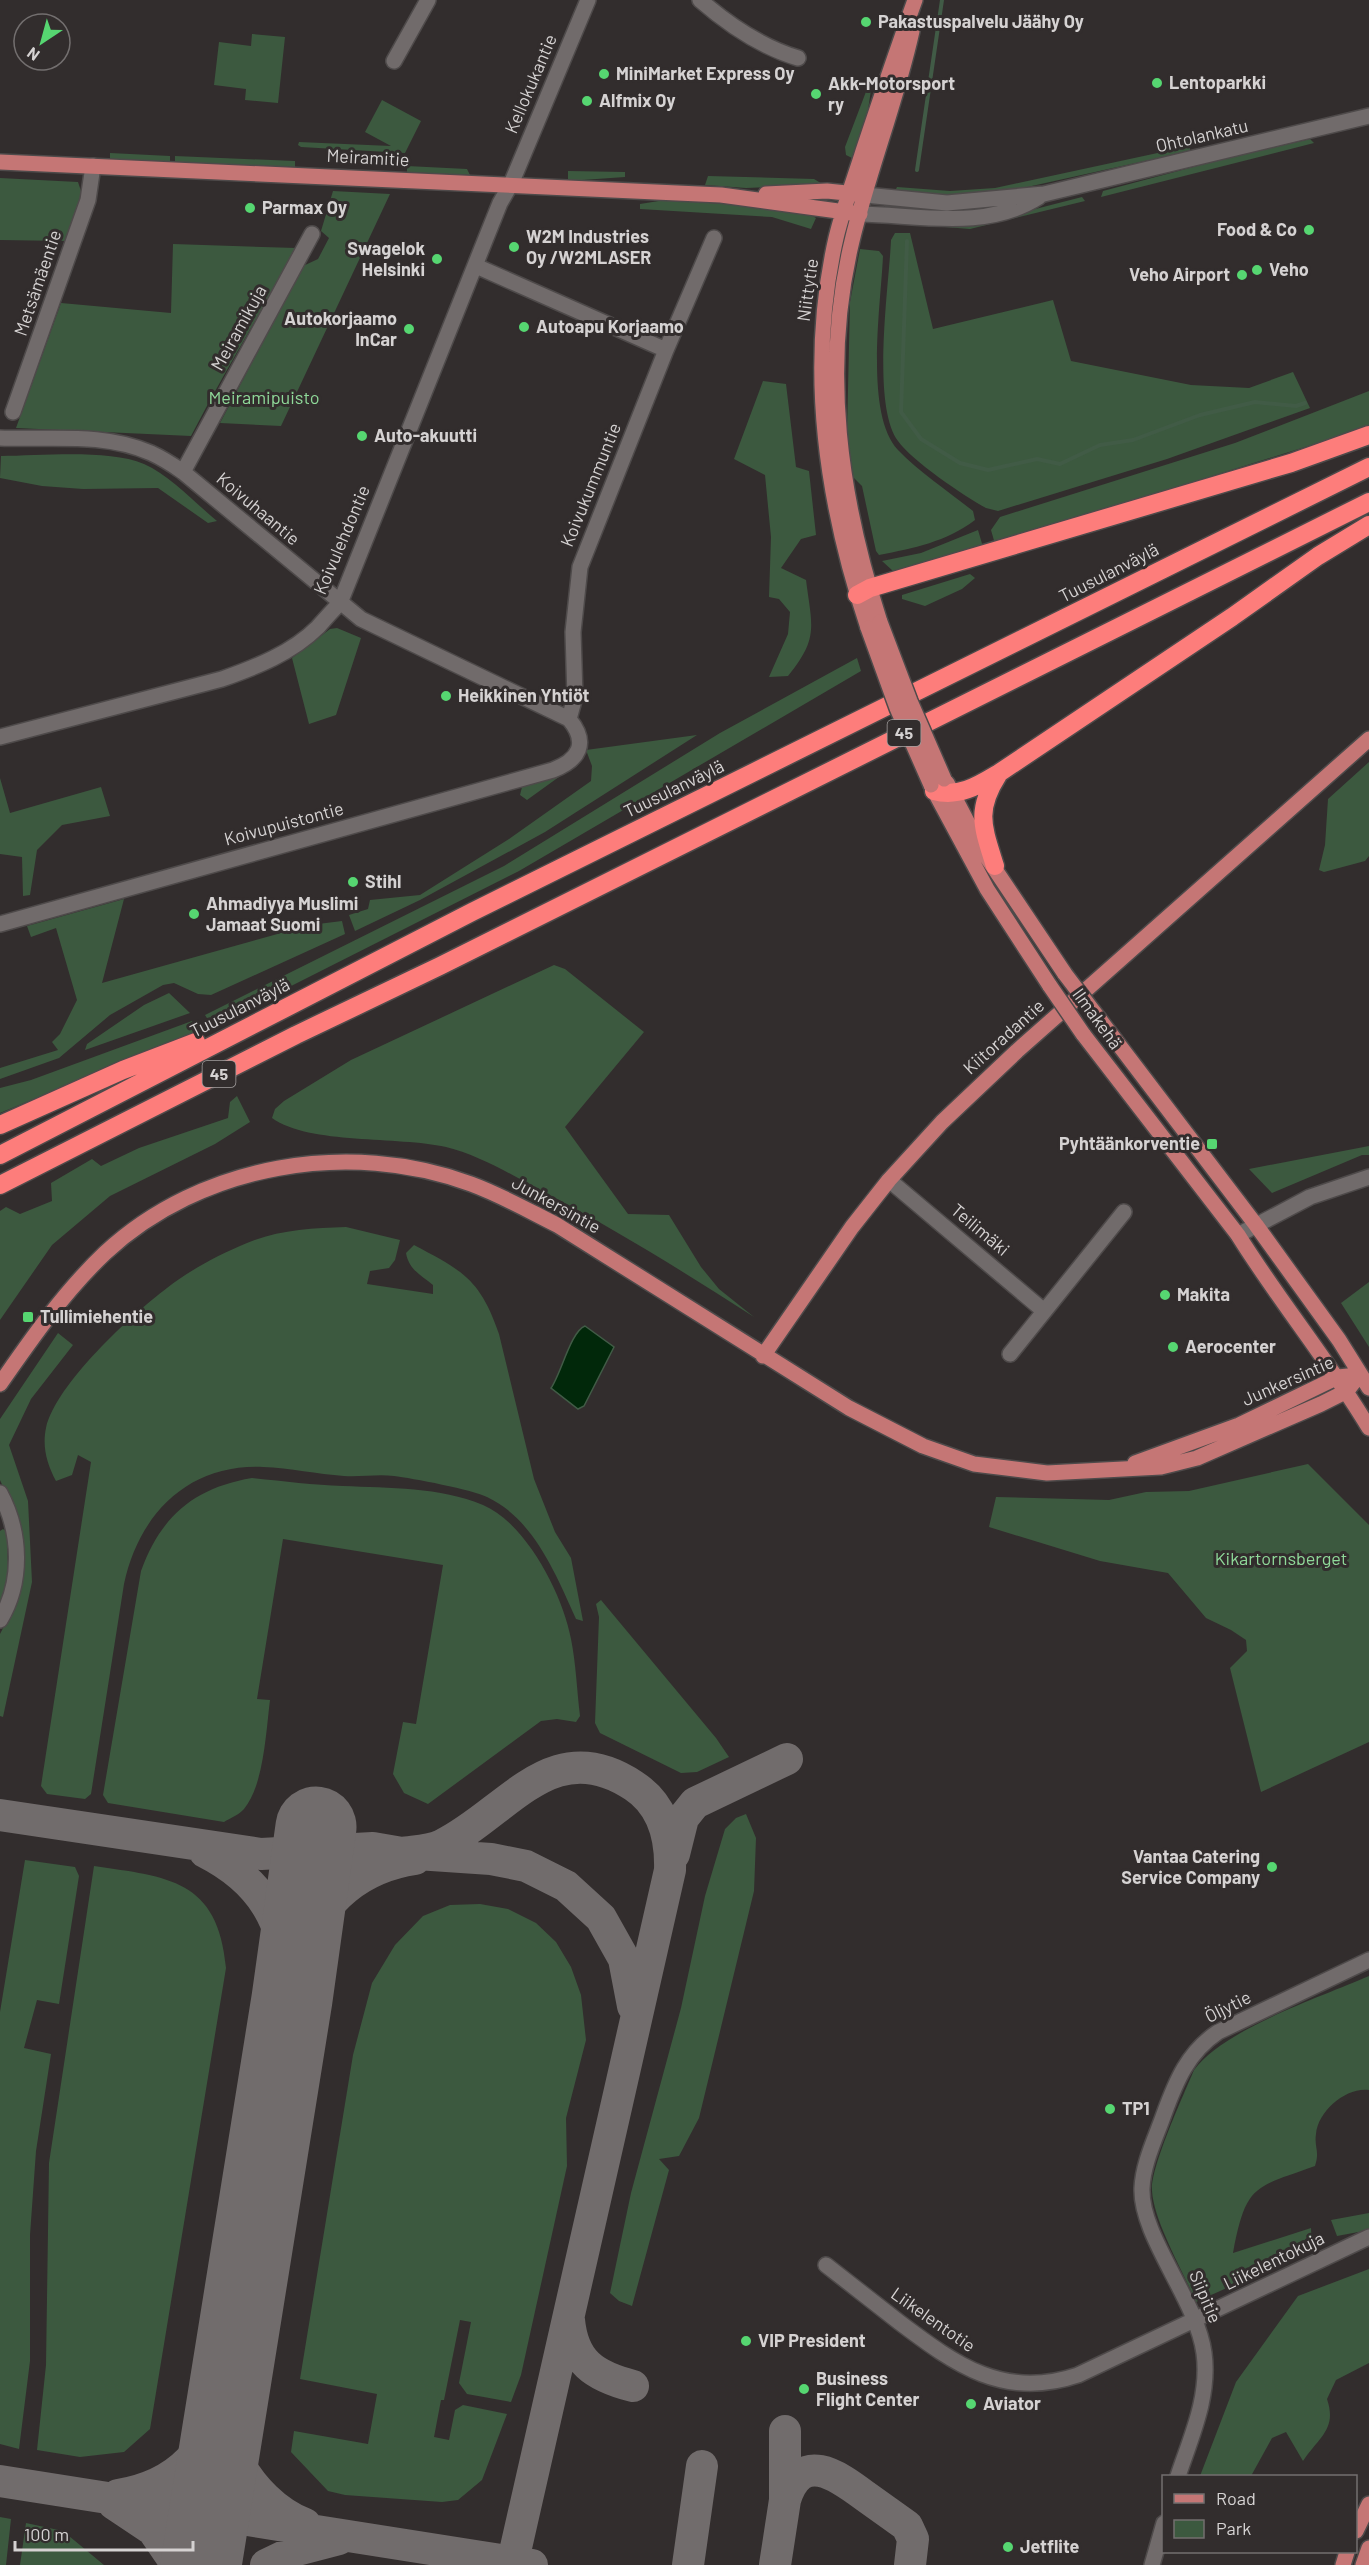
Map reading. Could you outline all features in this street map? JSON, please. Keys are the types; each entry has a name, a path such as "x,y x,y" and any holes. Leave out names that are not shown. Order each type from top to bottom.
{"highway":[{"path":"863,591 1291,464 1369,435"},
{"name":"Tuusulanväylä","path":"0,1155 472,912 1369,466"},
{"name":"45","path":"0,1185 296,1035 451,961 1369,502"},
{"path":"940,787 973,789 1232,617 1318,556 1369,525"},
{"path":"995,866 984,836 983,805 999,773"},
{"path":"0,1125 123,1070 285,1008"}],"main road":[{"name":"Niittytie","path":"863,591 833,503 821,381 827,289 843,212 917,0"},
{"name":"Niittytie","path":"863,591 840,455 835,379 841,296 865,195 902,76 917,0"},
{"name":"Meiramitie","path":"0,162 734,195 827,191 865,195"},
{"name":"Meiramitie","path":"734,195 860,214"},
{"name":"Ilmakehä","path":"863,591 874,625 910,701 940,787 987,889 1083,1034 1238,1235 1257,1266 1338,1377 1369,1428"},
{"name":"Kiitoradantie","path":"764,1356 831,1256 889,1180 972,1091 1369,739"},
{"name":"Ilmakehä","path":"940,787 995,866 1065,974 1256,1225 1340,1340 1369,1388"},
{"name":"Junkersintie","path":"0,1384 49,1315 71,1289 106,1252 136,1229 170,1207 208,1188 255,1172 336,1162 378,1164 428,1171 471,1184 509,1200 557,1225 849,1408 912,1440 974,1464 1047,1473 1125,1467 1161,1467 1197,1458 1347,1391 1360,1374"},
{"name":"Junkersintie","path":"1125,1467 1239,1425 1338,1377 1360,1374"},
{"path":"1357,2529 1369,2504"},
{"path":"1363,2565 1369,2548"}],"street":[{"path":"394,61 428,0"},
{"name":"Kellokukantie","path":"511,184 588,0"},
{"path":"700,0 717,6 752,39 774,51 798,58"},
{"name":"Ohtolankatu","path":"865,195 947,203 1044,194 1369,116"},
{"name":"Metsämäentie","path":"13,412 84,210 93,166"},
{"name":"Koivulehdontie","path":"0,737 222,679 255,667 284,652 317,628 340,603 500,203 511,184"},
{"name":"Ohtolankatu","path":"860,214 977,218 1030,203 1044,194"},
{"name":"Meiramikuja","path":"183,472 312,234"},
{"name":"Koivukummuntie","path":"569,719 575,697 573,632 580,567 666,350 714,238"},
{"path":"476,266 666,350"},
{"name":"Koivuhaantie","path":"0,438 80,438 116,442 152,453 183,472 361,619 569,719"},
{"name":"Koivupuistontie","path":"0,924 567,765 576,757 580,744 577,729 569,719"},
{"path":"1238,1235 1310,1197 1369,1177"},
{"name":"Teilimäki","path":"889,1180 1044,1311"},
{"path":"1010,1354 1124,1212"},
{"path":"0,1493 11,1519 17,1554 10,1598 0,1620"},
{"path":"0,1504 11,1519"},
{"name":"Öljytie","path":"1156,2138 1185,2063 1201,2044 1218,2032 1369,1960"},
{"name":"Siipitie","path":"1156,2138 1143,2179 1143,2202 1152,2229 1195,2320 1204,2355 1206,2383 1179,2475"},
{"name":"Liikelentokuja","path":"1195,2320 1369,2237"},
{"name":"Liikelentotie","path":"826,2265 949,2358 977,2374 1008,2382 1038,2384 1064,2379 1195,2320"},
{"path":"1152,2565 1162,2530"}],"green space":[{"path":"252,34 285,37 278,103 245,100 246,89 214,85 219,42 251,46"},
{"path":"867,89 871,90 866,123 854,159 846,155 845,147"},
{"path":"382,100 421,121 405,153 298,145 299,142 391,146 365,132"},
{"path":"1310,139 1314,143 1101,197 1103,191"},
{"path":"1190,146 1190,151 996,194 943,196 895,191 897,187 950,191 995,188"},
{"path":"110,153 170,156 170,162 110,159"},
{"path":"175,156 295,161 295,167 175,162"},
{"path":"407,166 467,169 470,175 407,172"},
{"path":"568,171 625,172 625,177 568,181"},
{"path":"708,176 814,179 824,185 746,188 705,185"},
{"path":"0,178 78,182 82,194 65,241 0,240"},
{"name":"Meiramipuisto","path":"333,191 390,194 281,426 220,423 303,266 318,259 329,238 321,231"},
{"path":"1082,197 1085,201 970,229 894,223 1016,214"},
{"path":"665,200 754,206 809,214 816,218 811,229 772,217 640,209 640,204"},
{"path":"895,233 910,233 933,329 1053,300 1071,361 1191,385 1249,388 1293,372 1310,408 1167,459 998,511 986,508 952,487 914,458 898,441 890,424 883,374 891,240"},
{"path":"173,244 296,248 191,436 16,428 61,303 171,313"},
{"path":"860,249 879,251 883,256 877,358 881,411 888,433 898,450 906,458 973,511 975,520 941,539 879,555 876,551 862,486 851,475 847,433 850,302"},
{"path":"763,381 786,384 796,467 809,471 816,535 801,539 781,568 806,580 811,621 809,641 805,652 788,676 769,677 788,634 790,612 779,599 769,597 771,537 765,475 734,459"},
{"path":"1369,391 1369,427 995,544 991,530 1000,517 1235,443"},
{"path":"93,455 129,459 164,475 217,521 208,523 158,488 83,489 42,486 0,478 1,456"},
{"path":"978,530 983,547 893,571 882,561 921,553"},
{"path":"970,574 975,578 962,589 925,606 902,599 902,595"},
{"path":"337,628 361,638 336,715 309,724 292,658 330,629"},
{"path":"857,658 861,671 519,871 212,1026 205,1015 504,866 720,733"},
{"path":"697,735 545,832 420,900 355,931 349,915 368,909 370,900 420,895 509,839 591,781 592,766 586,750"},
{"path":"1369,762 1369,856 1365,861 1324,872 1319,870 1325,845 1328,799"},
{"path":"570,769 527,800 520,795 522,787"},
{"path":"0,778 10,813 101,787 110,816 62,825 37,850 30,895 23,896 22,857 0,854"},
{"path":"124,899 102,983 310,925 342,921 345,934 211,995 198,994 174,983 163,985 110,1015 59,1058 0,1079 0,1068 58,1050 52,1042 60,1034 77,1000 56,928 31,937 27,926"},
{"path":"554,965 565,969 644,1032 565,1127 628,1214 669,1215 701,1267 719,1289 754,1317 596,1220 471,1155 446,1147 426,1144 308,1132 288,1127 272,1118 275,1109 284,1101 351,1060"},
{"path":"169,993 190,1013 85,1050 87,1044 144,1005"},
{"path":"192,1021 198,1030 187,1036 0,1113 0,1088 31,1080"},
{"path":"237,1096 250,1122 215,1144 110,1196 52,1245 0,1320 0,1211 6,1207 20,1214 52,1201 51,1183 92,1159 101,1166 139,1148 228,1118 230,1102"},
{"path":"1369,1146 1369,1155 1362,1155 1272,1193 1249,1169"},
{"path":"346,1227 400,1240 395,1260 389,1268 370,1271 367,1284 433,1294 433,1285 416,1272 408,1259 406,1253 414,1245 457,1270 468,1279 485,1301 499,1334 534,1479 555,1532 571,1558 583,1621 576,1619 542,1550 531,1534 503,1507 480,1494 388,1475 344,1476 263,1467 236,1468 212,1474 190,1484 171,1498 155,1515 131,1559 124,1584 91,1794 85,1799 47,1794 41,1786 91,1462 78,1455 72,1475 56,1481 45,1449 46,1428 53,1410 79,1371 97,1352 134,1315 185,1275 226,1252 271,1235 295,1230"},
{"path":"1369,1282 1369,1347 1341,1303"},
{"path":"58,1333 73,1345 31,1399 9,1445 28,1501 32,1582 3,1717 0,1716 0,1634 17,1601 24,1572 24,1553 19,1523 0,1480 0,1419"},
{"name":"Kikartornsberget","path":"1308,1464 1369,1525 1369,1742 1261,1792 1230,1668 1247,1651 1246,1640 1206,1618 1168,1573 1100,1561 989,1527 996,1497 1109,1500 1146,1492 1189,1491"},
{"path":"252,1478 432,1492 467,1499 499,1514 528,1544 540,1562 560,1602 567,1621 574,1658 580,1716 576,1722 557,1719 541,1721 428,1804 404,1793 393,1774 403,1722 416,1724 443,1565 283,1539 257,1699 270,1700 265,1742 260,1772 251,1799 237,1815 224,1822 108,1803 103,1795 141,1571 149,1552 170,1520 197,1497 213,1489"},
{"path":"3,1529 7,1532 8,1575 0,1604 0,1531"},
{"path":"601,1600 716,1738 729,1757 697,1772 681,1773 600,1733 595,1723 599,1617 596,1604"},
{"path":"746,1814 756,1838 754,1891 699,2118 679,2156 659,2159 669,2170 632,2306 619,2301 610,2293 631,2193 681,2008 705,1896 725,1829 736,1818"},
{"path":"25,1860 75,1867 79,1876 59,2004 37,2000 24,2048 51,2054 36,2151 30,2235 30,2361 19,2449 0,2444 0,2012"},
{"path":"94,1866 145,1874 185,1888 200,1900 212,1916 221,1939 226,1968 150,2429 124,2452 80,2457 37,2450 46,2365 49,2163"},
{"path":"480,1904 508,1909 536,1923 556,1942 571,1967 581,1995 586,2040 566,2118 567,2166 521,2375 511,2402 467,2394 459,2383 471,2322 460,2320 434,2437 449,2440 455,2410 463,2405 507,2414 482,2480 458,2500 442,2502 345,2495 328,2491 291,2452 294,2431 368,2444 377,2394 300,2379 353,2055 372,1983 395,1945 423,1916 450,1905"},
{"path":"1369,1976 1369,2090 1351,2092 1335,2102 1322,2117 1316,2134 1315,2166 1278,2179 1256,2192 1243,2213 1233,2253 1311,2228 1312,2249 1196,2302 1163,2232 1152,2191 1156,2166 1194,2070 1208,2055 1250,2028 1300,2004"},
{"path":"1369,2213 1369,2230 1337,2236 1331,2220"},
{"path":"1369,2269 1369,2363 1336,2380 1327,2399 1330,2409 1328,2425 1303,2461 1286,2432 1272,2438 1252,2475 1200,2475 1236,2382 1298,2296"},
{"path":"0,2517 11,2519 6,2565 0,2565"},
{"path":"26,2523 63,2531 104,2565 20,2565"}],"shaded area":[{"path":"585,1326 614,1347 584,1406 578,1409 551,1388 575,1336"}],"waterway":[{"path":"917,170 942,0"},
{"path":"907,241 901,412 921,439 960,463 988,470 1037,459 1060,464 1100,445 1133,440 1200,415 1255,402 1296,406 1305,403"}],"taxiway":[{"path":"674,1854 683,1818 695,1803 787,1759"},
{"path":"402,1853 427,1850 442,1845 466,1831 532,1783 555,1772 579,1768 605,1771 634,1786 644,1794 658,1812 669,1846 670,1870 512,2565"},
{"path":"0,1815 261,1854 373,1848 402,1853 491,1859 526,1866 566,1886 601,1918 624,1959 633,2006"},
{"path":"205,1852 225,1863 241,1876 267,1905 282,1941 290,1984"},
{"path":"292,1999 303,1950 321,1915 333,1901 346,1888 377,1869 415,1859"},
{"path":"569,2320 575,2347 588,2365 607,2377 633,2386"},
{"path":"118,2495 159,2483 176,2473 190,2460 212,2429 229,2389"},
{"path":"229,2399 230,2438 237,2460 249,2480 274,2506 305,2524"},
{"path":"775,2565 785,2500 785,2431"},
{"path":"688,2565 702,2466"},
{"path":"785,2500 792,2484 800,2475 810,2471 832,2475 907,2526 913,2539 910,2565"},
{"path":"0,2481 532,2565"},
{"path":"114,2504 153,2530 177,2565"},
{"path":"266,2565 297,2550 339,2539"}],"runway":[{"path":"201,2565 292,1999 316,1827"}],"place":[{"name":"Pakastuspalvelu Jäähy Oy","path":"866,22"},
{"name":"MiniMarket Express Oy","path":"604,74"},
{"name":"Lentoparkki","path":"1157,83"},
{"name":"Akk-Motorsport ry","path":"816,94"},
{"name":"Alfmix Oy","path":"587,101"},
{"name":"Parmax Oy","path":"250,208"},
{"name":"Food & Co","path":"1309,230"},
{"name":"W2M Industries Oy /W2MLASER","path":"514,247"},
{"name":"Swagelok Helsinki","path":"437,259"},
{"name":"Veho","path":"1257,270"},
{"name":"Veho Airport","path":"1242,275"},
{"name":"Autoapu Korjaamo","path":"524,327"},
{"name":"Autokorjaamo InCar","path":"409,329"},
{"name":"Auto-akuutti","path":"362,436"},
{"name":"Heikkinen Yhtiöt","path":"446,696"},
{"name":"Stihl","path":"353,882"},
{"name":"Ahmadiyya Muslimi Jamaat Suomi","path":"194,914"},
{"name":"Pyhtäänkorventie","path":"1212,1144"},
{"name":"Makita","path":"1165,1295"},
{"name":"Tullimiehentie","path":"28,1317"},
{"name":"Aerocenter","path":"1173,1347"},
{"name":"Vantaa Catering Service Company","path":"1272,1867"},
{"name":"TP1","path":"1110,2109"},
{"name":"VIP President","path":"746,2341"},
{"name":"Business Flight Center","path":"804,2389"},
{"name":"Aviator","path":"971,2404"},
{"name":"Jetflite","path":"1008,2547"}]}
